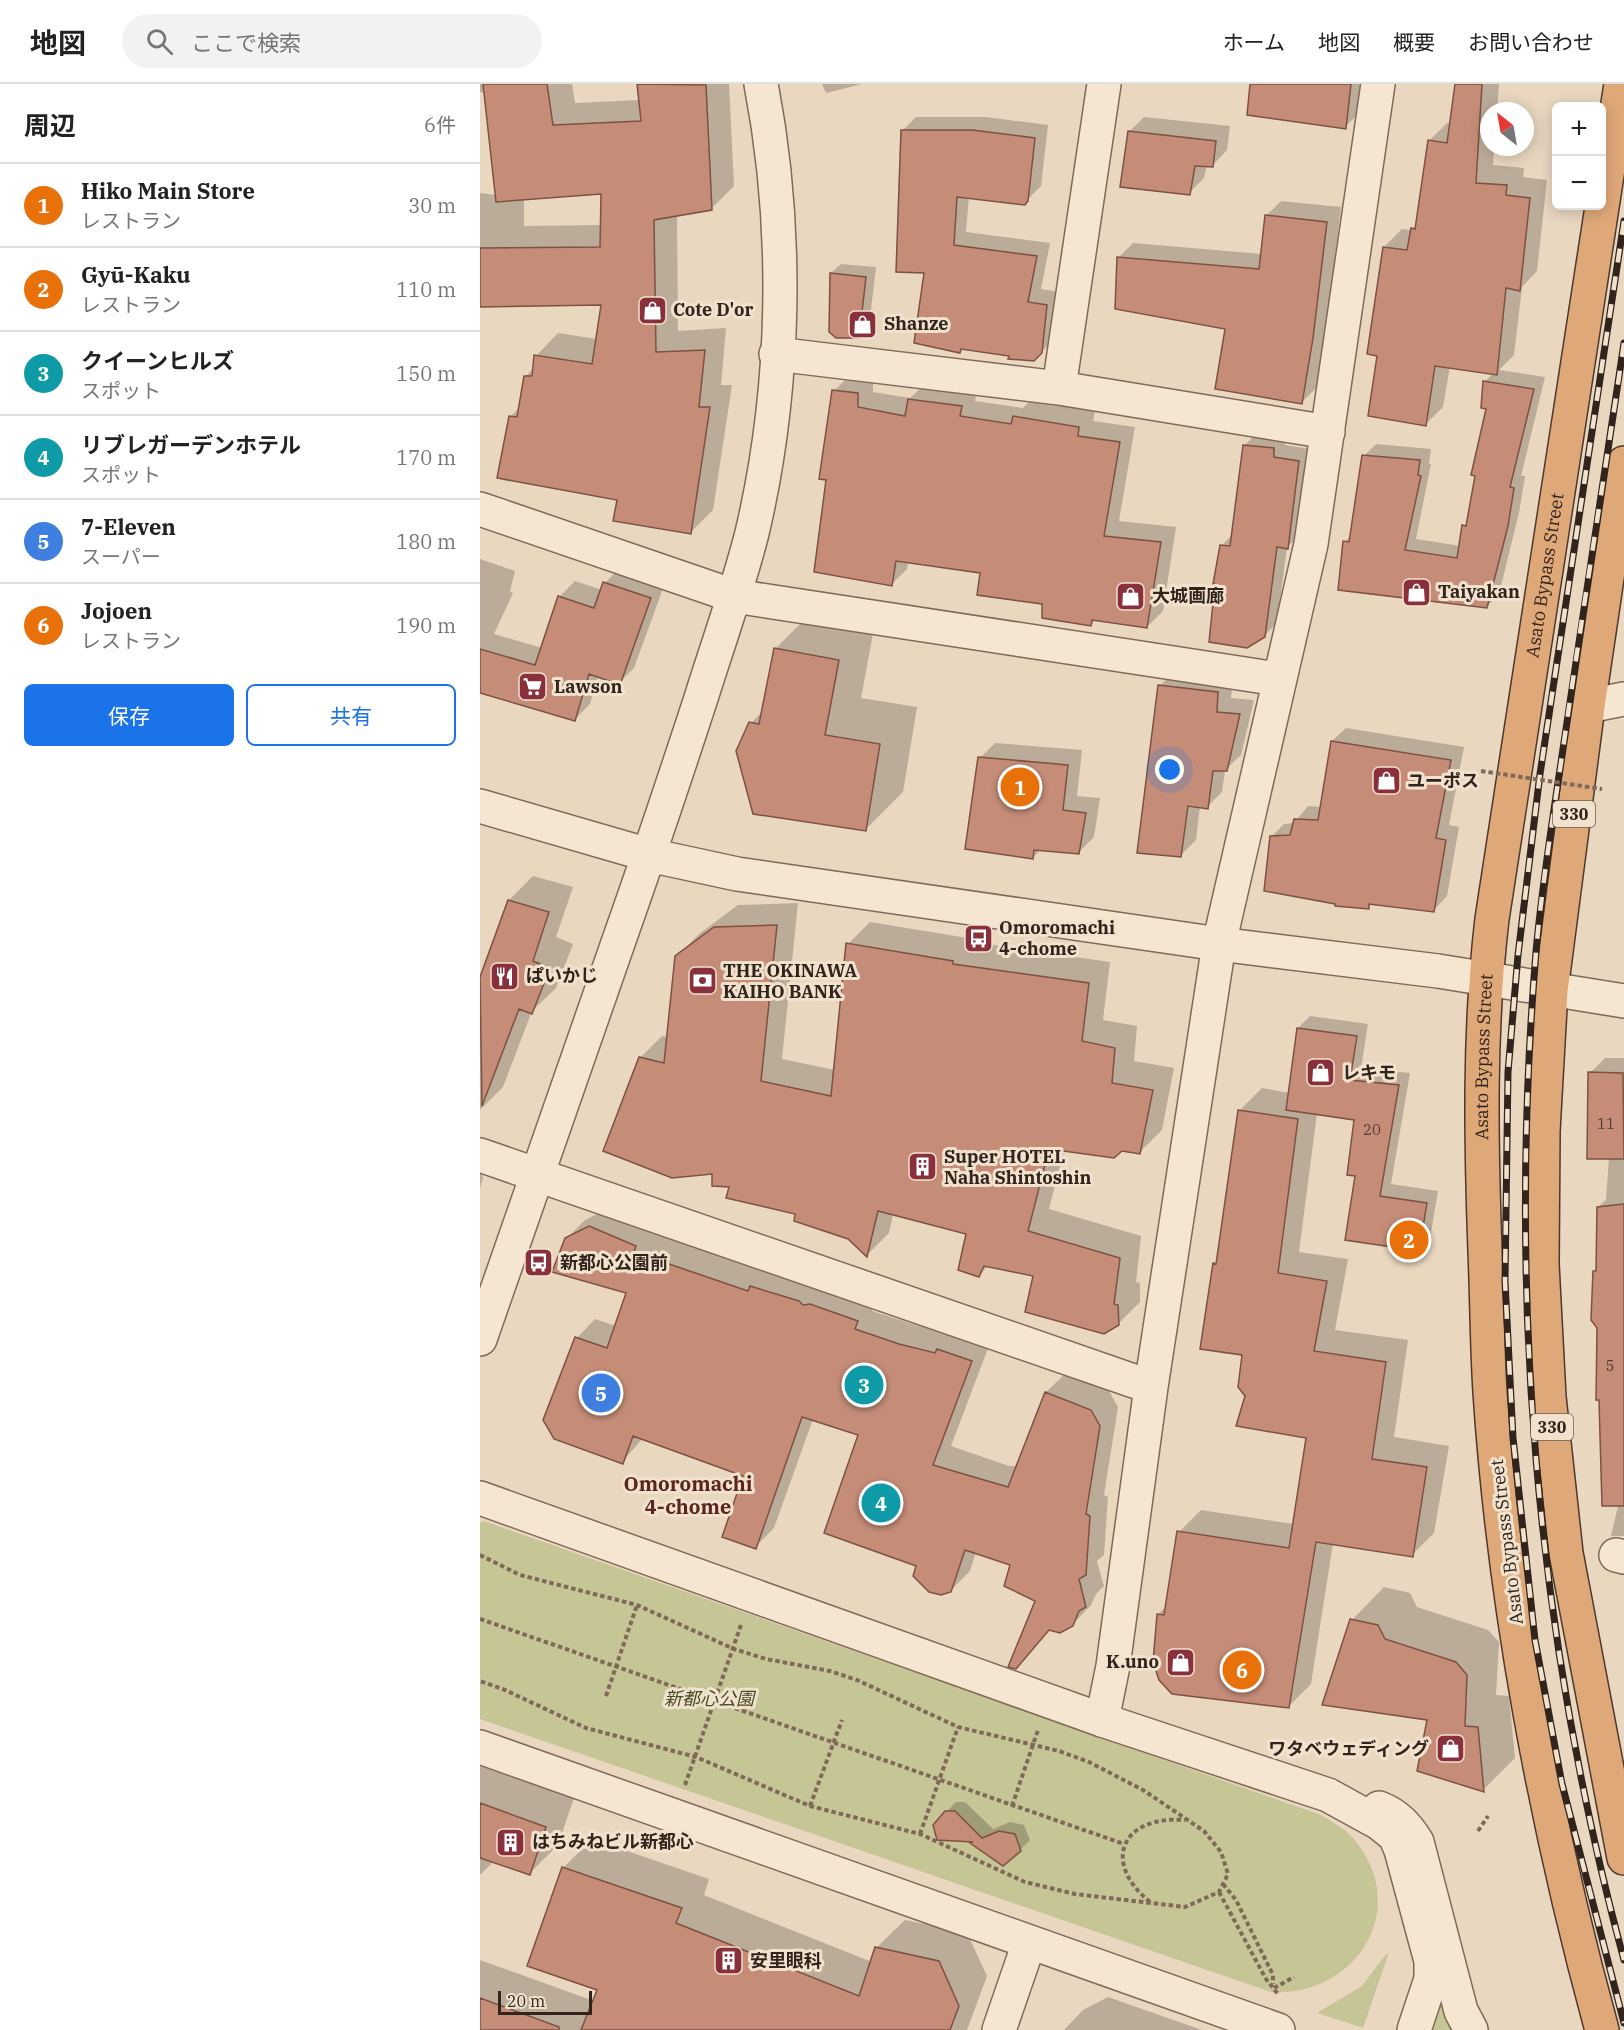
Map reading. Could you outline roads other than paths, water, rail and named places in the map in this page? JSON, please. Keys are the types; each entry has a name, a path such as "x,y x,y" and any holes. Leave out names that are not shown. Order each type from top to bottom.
{"highway":[{"name":"Asato Bypass Street","path":"1602,2030 1551,1823 1510,1585 1490,1393 1481,1140 1485,979 1621,84"},
{"name":"330","path":"1624,463 1587,706 1551,990 1543,1131 1542,1242 1549,1397 1566,1553 1614,1819 1624,1858"}],"street":[{"path":"480,1339 649,855 734,596 752,533 764,470 776,354 779,278 776,190 761,84"},
{"path":"1059,388 1104,84"},
{"path":"1102,1720 1113,1666 1151,1387 1220,944 1278,679 1300,600 1311,544 1378,84"},
{"path":"776,354 1059,388 1328,432"},
{"path":"480,509 734,596 1278,679"},
{"path":"1587,706 1624,699"},
{"path":"480,806 649,855 737,874 1220,944 1485,979 1624,1001"},
{"path":"480,1155 1151,1387"},
{"path":"480,1498 1102,1720 1328,1795 1372,1805 1393,1813 1407,1827 1417,1842 1459,2004 1471,2030"},
{"path":"480,1747 1278,2030"},
{"path":"1328,1795 1379,1823 1395,1836 1401,1850 1432,1970 1414,2030"},
{"path":"999,2030 1029,1943"}],"railway":[{"path":"1624,221 1540,774 1518,955 1508,1072 1505,1281 1513,1438 1535,1640 1562,1784 1624,2023"},
{"path":"1624,343 1541,901 1528,1079 1525,1206 1528,1333 1536,1460 1550,1586 1569,1712 1594,1836 1624,1960"}],"place":[{"name":"Cote D'or","path":"652,310"},
{"name":"Shanze","path":"863,324"},
{"name":"Taiyakan","path":"1417,592"},
{"name":"大城画廊","path":"1131,596"},
{"name":"Lawson","path":"533,687"},
{"name":"ユーポス","path":"1386,781"},
{"name":"Hiko Main Store","path":"1020,787"},
{"name":"Omoromachi 4-chome","path":"978,938"},
{"name":"ぱいかじ","path":"505,976"},
{"name":"THE OKINAWA KAIHO BANK","path":"702,981"},
{"name":"レキモ","path":"1321,1073"},
{"name":"Super HOTEL Naha Shintoshin","path":"923,1167"},
{"name":"Gyū-Kaku","path":"1409,1240"},
{"name":"新都心公園前","path":"539,1263"},
{"name":"クイーンヒルズ","path":"864,1385"},
{"name":"7-Eleven","path":"601,1393"},
{"name":"リブレガーデンホテル","path":"881,1503"},
{"name":"K.uno","path":"1180,1662"},
{"name":"Jojoen","path":"1242,1670"},
{"name":"ワタベウェディング","path":"1450,1749"},
{"name":"はちみねビル新都心","path":"511,1842"},
{"name":"安里眼科","path":"729,1961"}],"district":[{"name":"Omoromachi 4-chome","path":"688,1496"}],"park label":[{"name":"新都心公園","path":"709,1699"}]}
